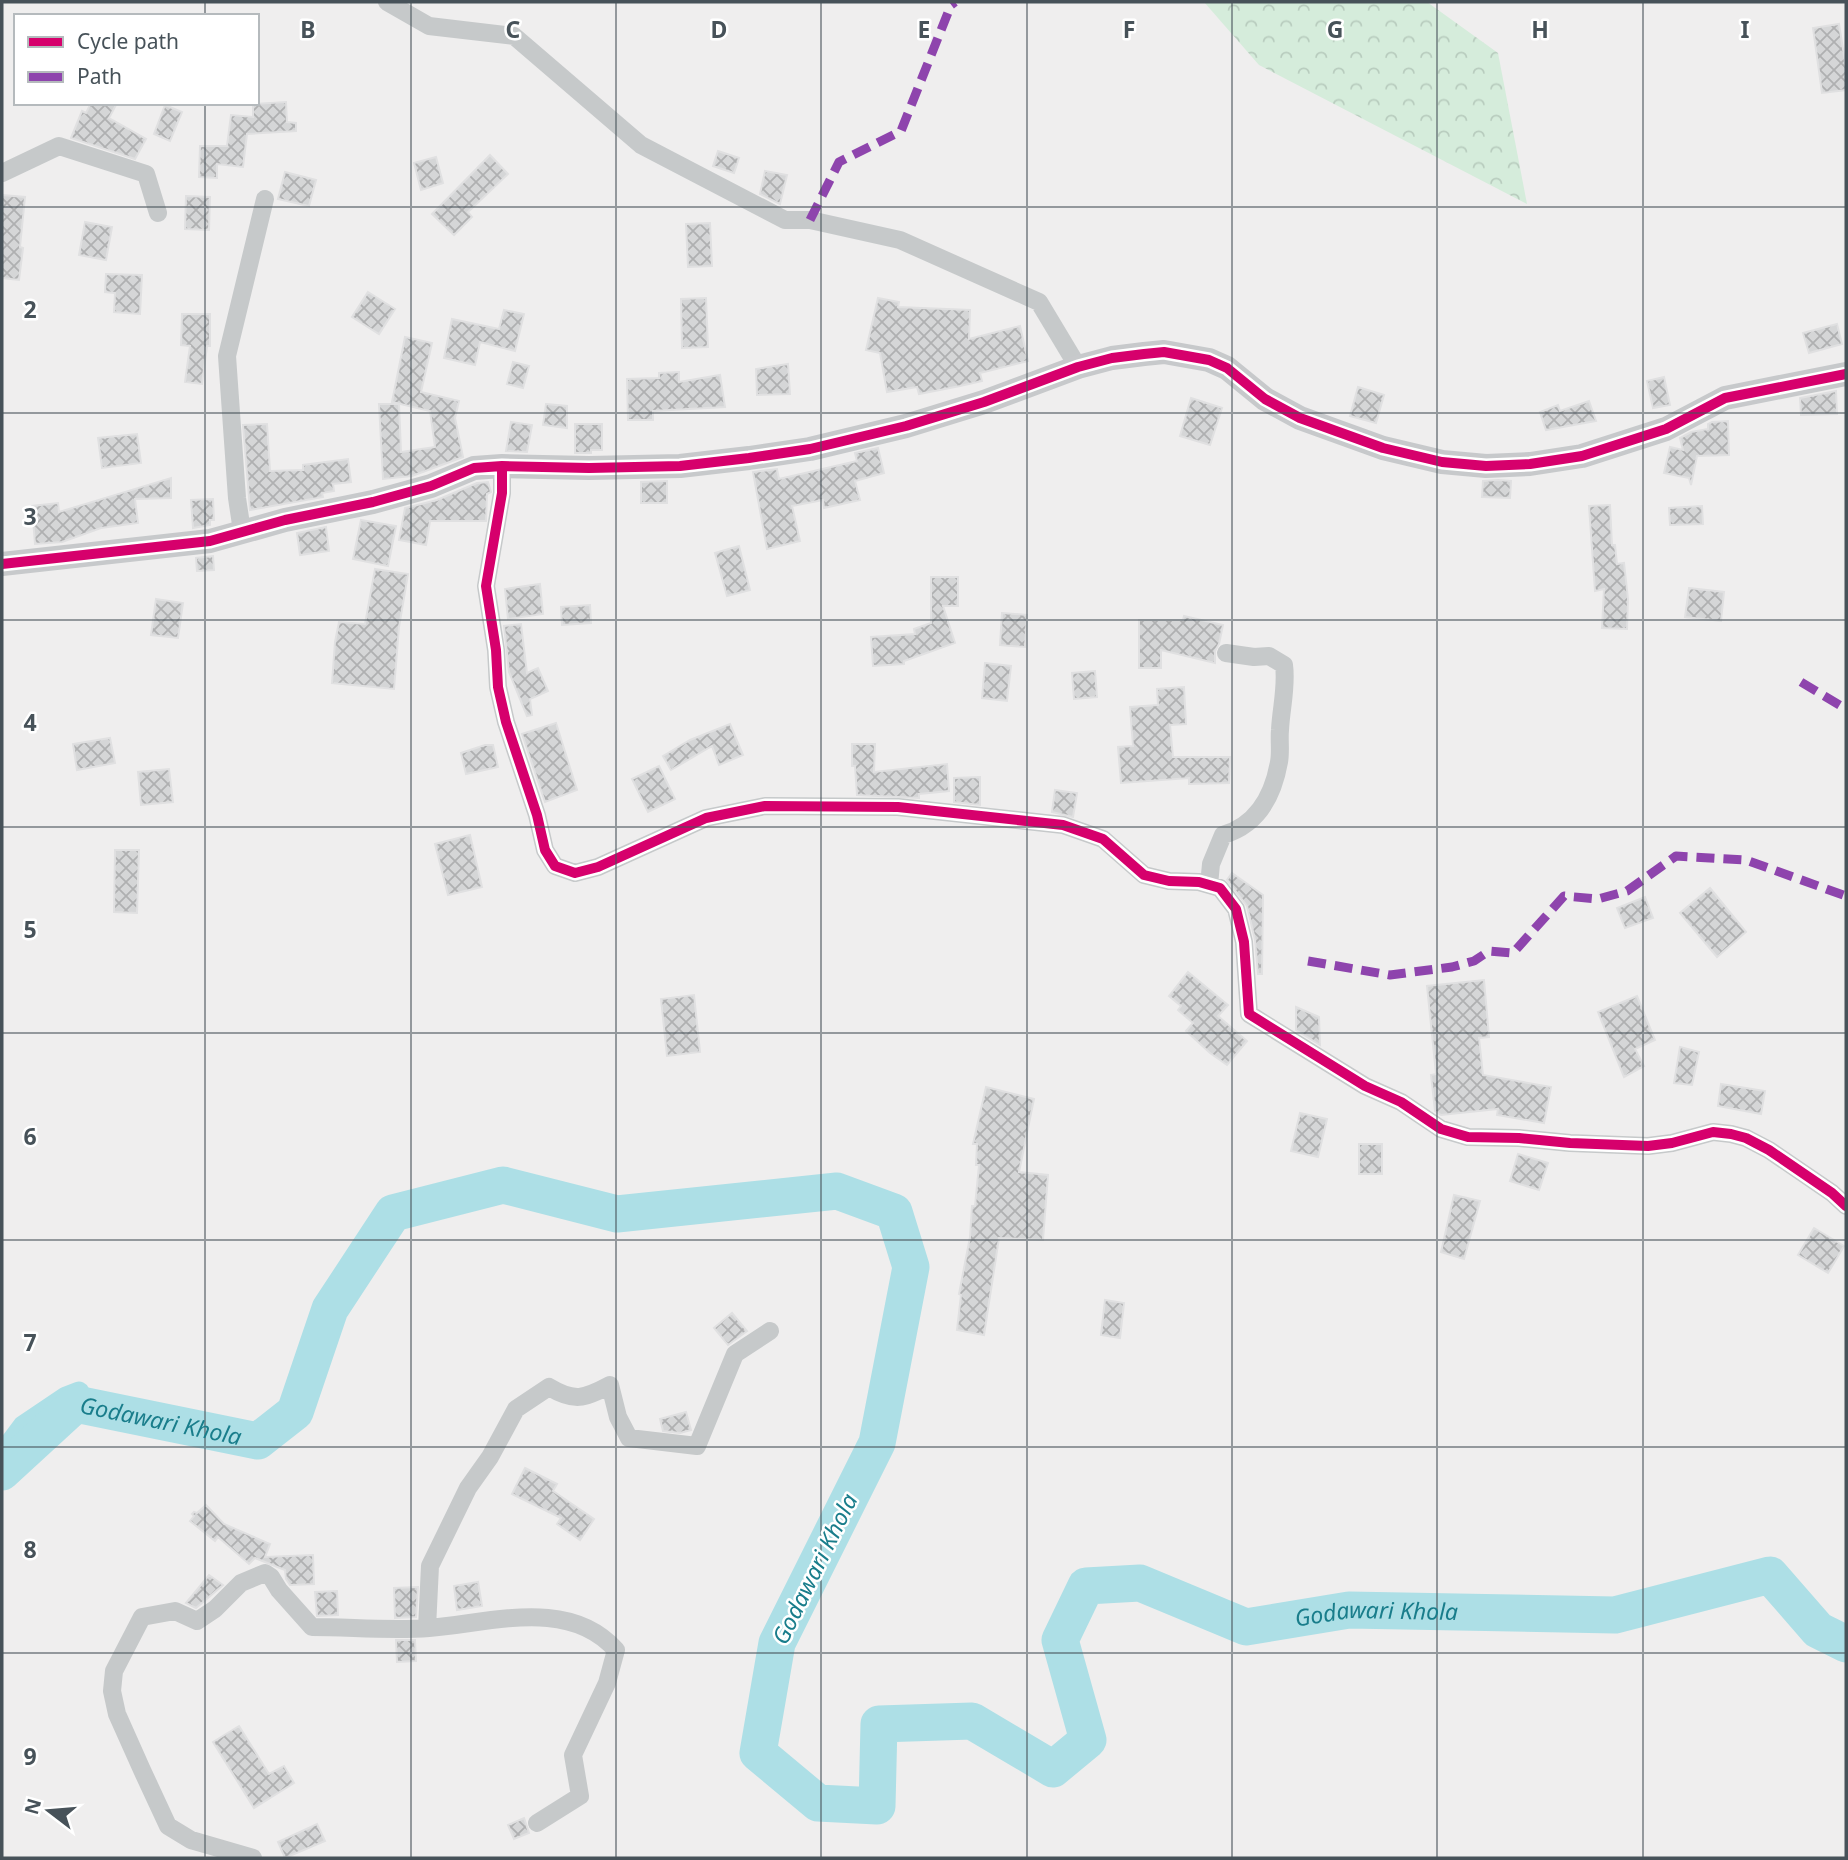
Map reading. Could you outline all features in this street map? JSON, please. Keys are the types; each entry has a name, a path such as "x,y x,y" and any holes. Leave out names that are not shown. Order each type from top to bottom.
{"street":[{"path":"387,2 429,26 514,36 641,145 785,220 810,220 900,240 1039,302 1078,367"},
{"path":"2,173 59,146 146,174 158,213"},
{"path":"243,531 237,498 227,356 265,199"},
{"path":"2,564 210,541 431,486 474,468 680,466 810,449 906,426 984,402 1078,367 1112,358 1164,352 1209,360 1227,368 1265,399 1300,418 1383,448 1442,462 1486,466 1530,464 1581,456 1666,429 1725,398 1846,374"},
{"path":"502,466 502,493 486,586 496,650 498,687 545,850 555,866 575,873 597,867 706,818 765,806 898,807 1063,825 1103,839 1144,875 1168,881 1199,882 1220,888 1236,909 1244,942 1249,1014 1365,1086 1401,1102 1441,1129 1468,1138 1519,1138 1648,1146 1672,1143 1713,1132 1731,1134 1746,1138 1769,1150 1832,1193 1846,1206"},
{"path":"1209,885 1211,864 1223,835 1241,830 1259,812 1273,783 1280,760 1280,731 1286,681 1284,665 1269,656 1226,653"},
{"path":"428,1628 430,1566 468,1488 516,1409 549,1387 567,1398 590,1396 610,1385 618,1417 629,1438 697,1446 735,1354 770,1331"},
{"path":"253,1858 191,1840 168,1826 117,1714 112,1691 114,1671 142,1617 175,1611 197,1622 215,1609 241,1583 265,1573 312,1627 428,1628 517,1617 569,1620 604,1636 616,1650 607,1683 573,1755 580,1796 537,1823"}],"green space":[{"path":"1204,2 1427,2 1498,53 1527,204 1259,65"}],"building":[{"path":"1839,24 1846,68 1846,90 1822,93 1813,28"},
{"path":"286,102 287,122 296,123 296,131 247,134 243,167 217,164 217,178 199,177 200,146 227,146 231,115 253,117 253,105"},
{"path":"90,105 116,105 109,118 146,139 135,159 71,138 82,111 86,113"},
{"path":"165,105 182,112 170,141 154,134"},
{"path":"718,151 739,158 734,173 713,166"},
{"path":"490,155 508,174 468,212 472,217 454,235 432,214"},
{"path":"436,157 443,183 421,190 414,163"},
{"path":"765,171 787,175 780,204 760,194"},
{"path":"285,172 316,180 309,206 278,199"},
{"path":"2,195 25,197 19,280 2,278"},
{"path":"186,196 210,197 209,230 185,229"},
{"path":"85,222 112,227 106,260 79,255"},
{"path":"710,223 712,266 688,267 686,224"},
{"path":"106,274 142,275 140,314 114,312 115,293 105,292"},
{"path":"368,292 395,309 379,334 352,317"},
{"path":"706,298 708,347 682,348 681,299"},
{"path":"878,298 899,302 898,307 970,310 969,339 1020,326 1028,361 980,373 982,381 960,386 919,394 917,387 887,392 880,353 866,350"},
{"path":"504,310 524,314 515,351 480,342 475,365 444,358 452,319 499,329"},
{"path":"182,314 210,314 210,346 207,346 202,384 185,382 190,346 181,345"},
{"path":"1837,324 1842,344 1809,353 1803,333"},
{"path":"405,337 432,343 421,392 459,401 455,418 463,457 412,476 383,479 379,404 399,404 401,452 435,447 430,411 392,402"},
{"path":"513,362 529,366 523,388 507,384"},
{"path":"788,364 790,394 757,395 756,369"},
{"path":"679,372 679,382 720,375 725,407 653,411 653,420 628,420 627,379 659,378 659,373"},
{"path":"1664,377 1670,405 1653,408 1647,381"},
{"path":"1358,387 1384,395 1376,423 1350,416"},
{"path":"1836,391 1837,414 1801,415 1800,398"},
{"path":"1191,398 1222,408 1210,445 1180,436"},
{"path":"1589,401 1596,421 1546,430 1540,412 1558,405 1560,411"},
{"path":"546,404 567,406 567,428 543,425"},
{"path":"1728,421 1729,455 1697,456 1691,485 1689,478 1664,473 1670,447 1683,450 1680,438 1691,432 1708,429 1708,424 1712,422"},
{"path":"511,422 532,425 527,452 506,451"},
{"path":"267,424 270,471 303,470 303,465 348,459 351,482 333,484 334,491 322,493 323,497 250,510 243,425"},
{"path":"575,424 602,424 602,450 575,453"},
{"path":"137,434 141,463 102,468 98,438"},
{"path":"878,448 884,473 855,481 860,500 824,508 823,500 792,506 800,541 767,549 753,472 777,469 779,479 857,461 855,453"},
{"path":"171,478 171,498 135,499 138,523 101,528 62,542 35,544 32,506 58,503 59,512"},
{"path":"667,481 667,503 641,503 641,482"},
{"path":"1483,481 1511,481 1510,498 1482,497"},
{"path":"488,482 491,492 487,494 486,521 430,521 426,545 399,540 405,508 437,500 477,483"},
{"path":"213,499 214,520 210,520 210,525 193,528 191,500"},
{"path":"1610,505 1612,545 1615,545 1617,564 1624,563 1628,599 1627,629 1602,628 1604,589 1595,591 1589,506"},
{"path":"1702,506 1703,524 1670,525 1669,508"},
{"path":"361,520 396,526 388,566 353,559"},
{"path":"326,527 329,551 300,555 297,533"},
{"path":"739,546 750,590 727,596 715,553"},
{"path":"213,556 214,570 197,571 196,558"},
{"path":"375,569 408,574 399,627 394,689 332,683 339,622 365,624"},
{"path":"931,577 958,577 958,606 943,606 955,643 904,661 904,664 873,666 871,637 915,634 914,629 931,623"},
{"path":"540,584 543,614 508,619 505,589"},
{"path":"1689,588 1724,592 1721,621 1685,617"},
{"path":"156,599 183,603 178,638 151,635"},
{"path":"590,605 591,623 562,625 561,607"},
{"path":"1002,613 1027,615 1025,647 1000,645"},
{"path":"1184,616 1223,625 1215,651 1215,663 1161,650 1161,668 1139,668 1139,620 1183,620"},
{"path":"521,624 527,673 538,668 548,691 530,699 532,715 527,716 509,672 504,626"},
{"path":"985,663 1011,666 1007,701 982,698"},
{"path":"1095,671 1097,697 1074,699 1072,673"},
{"path":"1184,687 1186,724 1170,725 1173,757 1230,757 1229,783 1189,784 1189,778 1121,783 1118,747 1133,746 1130,707 1158,705 1157,689"},
{"path":"556,723 577,790 545,802 522,734"},
{"path":"730,724 743,755 719,765 712,746 671,770 663,756 690,740"},
{"path":"110,738 115,763 77,770 73,744"},
{"path":"852,744 875,744 874,772 947,764 949,791 919,794 919,798 857,795 855,766 852,766"},
{"path":"493,745 498,767 466,774 461,753"},
{"path":"659,766 675,799 648,812 632,779"},
{"path":"169,769 173,802 141,805 138,772"},
{"path":"980,777 980,805 954,802 954,778"},
{"path":"1055,790 1077,793 1073,817 1052,812"},
{"path":"470,835 482,887 448,895 435,844"},
{"path":"115,850 139,850 137,913 114,912"},
{"path":"1232,873 1263,895 1262,974 1258,974 1255,940 1247,906 1227,880"},
{"path":"1710,888 1746,932 1717,957 1680,913"},
{"path":"1645,897 1653,918 1625,928 1617,908"},
{"path":"1188,972 1228,1005 1218,1016 1247,1041 1227,1065 1186,1031 1193,1023 1178,1010 1181,1006 1169,996"},
{"path":"1484,980 1489,1037 1479,1038 1483,1075 1551,1087 1544,1123 1497,1115 1498,1109 1441,1115 1435,1111 1431,1075 1436,1074 1427,986"},
{"path":"694,995 700,1052 667,1056 661,999"},
{"path":"1637,996 1655,1040 1635,1049 1644,1066 1624,1077 1598,1012"},
{"path":"1296,1007 1319,1017 1320,1045 1296,1030"},
{"path":"1680,1047 1699,1052 1692,1085 1674,1083"},
{"path":"1721,1084 1765,1091 1761,1114 1718,1106"},
{"path":"986,1087 1034,1099 1019,1172 1048,1175 1043,1240 999,1238 984,1335 957,1330 959,1294 970,1237 972,1206 975,1206 979,1165 976,1165 977,1144 973,1144"},
{"path":"1300,1113 1327,1119 1318,1157 1291,1151"},
{"path":"1359,1144 1382,1144 1382,1174 1359,1174"},
{"path":"1518,1154 1548,1163 1539,1190 1510,1181"},
{"path":"1454,1195 1480,1201 1464,1259 1441,1252"},
{"path":"1814,1228 1844,1246 1828,1273 1798,1255"},
{"path":"1105,1300 1124,1303 1120,1338 1101,1335"},
{"path":"732,1313 747,1331 728,1345 714,1328"},
{"path":"686,1412 691,1430 680,1433 663,1431 660,1419"},
{"path":"525,1468 557,1484 553,1491 594,1519 580,1540 557,1524 561,1518 512,1494"},
{"path":"206,1505 224,1524 270,1544 265,1557 313,1555 314,1584 290,1585 285,1570 255,1558 249,1564 218,1537 215,1541 190,1521 194,1512 197,1513"},
{"path":"209,1575 223,1585 196,1608 186,1603"},
{"path":"478,1582 482,1606 457,1610 454,1586"},
{"path":"418,1587 416,1617 395,1618 394,1588"},
{"path":"337,1591 338,1615 317,1616 315,1592"},
{"path":"396,1640 415,1640 416,1661 397,1662"},
{"path":"239,1726 269,1774 284,1766 294,1783 254,1808 213,1742"},
{"path":"524,1818 529,1833 514,1839 508,1825"},
{"path":"317,1824 325,1841 285,1858 278,1842"}],"waterway":[{"name":"Godawari Khola","path":"2,1472 76,1404 258,1441 295,1412 330,1309 393,1213 503,1185 617,1214 837,1191 894,1212 911,1267 877,1443 777,1643 758,1753 818,1803 877,1806 879,1724 972,1721 1053,1769 1088,1740 1060,1640 1086,1586 1140,1583 1246,1627 1349,1610 1615,1615 1770,1575 1818,1630 1846,1644"},
{"path":"2,1454 23,1426 66,1397 79,1392"}],"marked path":[{"path":"810,220 839,162 901,131 951,5 955,2"},
{"path":"1801,682 1846,709"},
{"path":"1308,961 1390,975 1452,967 1474,961 1489,951 1513,953 1564,896 1598,899 1627,891 1676,856 1746,860 1846,896"}],"cycle path":[{"path":"2,564 210,541 285,520 373,502 431,486 474,468 680,466 810,449 906,426 984,402 1078,367 1112,358 1144,354 1164,352 1209,360 1227,368 1265,399 1300,418 1383,448 1442,462 1486,466 1530,464 1582,456 1666,429 1725,398 1846,374"},
{"path":"502,466 502,493 486,586 496,650 498,687 545,850 555,866 575,873 598,867 706,818 765,806 898,807 1063,825 1103,839 1144,875 1169,881 1199,882 1220,888 1236,909 1244,942 1249,1014 1365,1086 1401,1102 1441,1129 1468,1137 1648,1146 1672,1143 1713,1132 1731,1134 1746,1138 1769,1150 1832,1193 1846,1206"}]}
